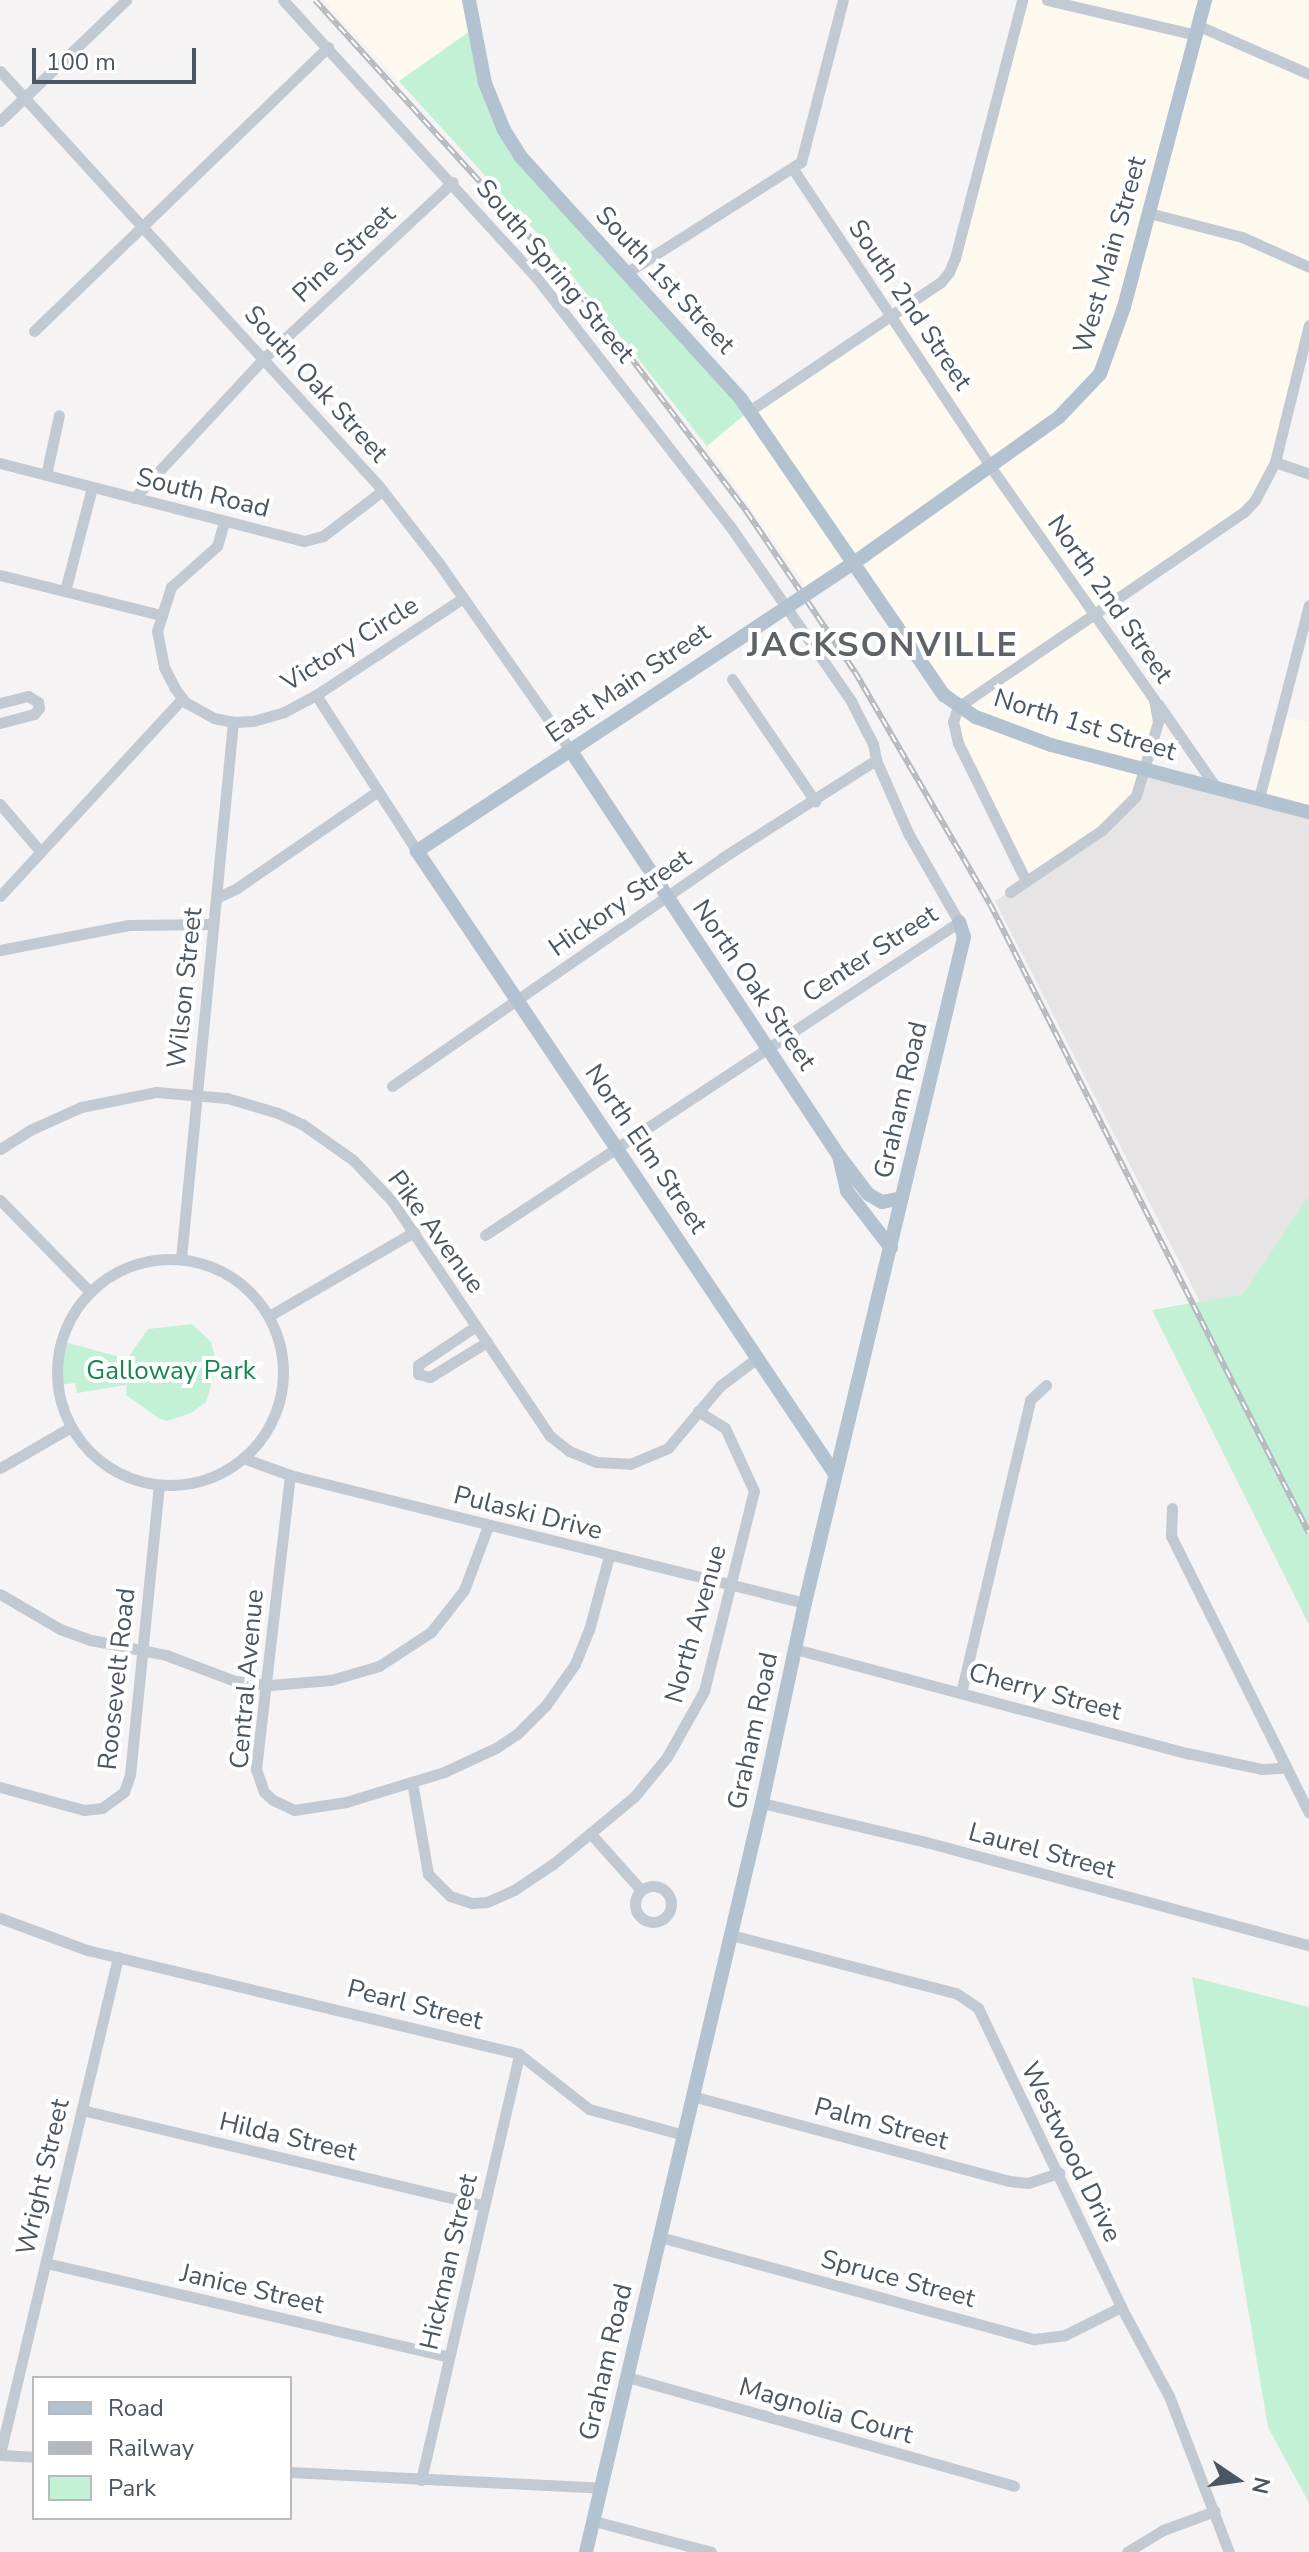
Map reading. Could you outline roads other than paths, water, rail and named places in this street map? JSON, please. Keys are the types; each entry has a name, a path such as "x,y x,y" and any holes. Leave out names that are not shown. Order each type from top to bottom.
{"main road":[{"name":"South 1st Street","path":"469,0 485,83 504,130 530,169 749,411 863,578"},
{"name":"West Main Street","path":"865,555 1059,417 1100,374 1124,307 1205,0"},
{"name":"East Main Street","path":"417,851 865,555"},
{"name":"North 1st Street","path":"863,578 932,682 958,707 1051,745 1309,812"},
{"name":"North Oak Street","path":"571,751 839,1156 847,1191 891,1248"},
{"name":"North Elm Street","path":"417,851 835,1474"},
{"name":"Graham Road","path":"586,2552 762,1803 835,1474 964,937 959,922"},
{"path":"839,1156 848,1163 868,1194 882,1202 902,1198"}],"street":[{"path":"0,121 126,0"},
{"name":"South Spring Street","path":"283,0 453,182 586,339 730,526 851,701 873,744 876,760 908,833 959,922"},
{"path":"626,273 793,169 805,153 843,0"},
{"path":"749,411 941,282 953,265 1022,0"},
{"path":"1047,0 1198,30 1309,74"},
{"path":"34,331 328,47"},
{"name":"South Oak Street","path":"0,71 382,491 463,598 571,751"},
{"name":"South 2nd Street","path":"793,169 990,466"},
{"name":"Pine Street","path":"134,498 264,358 453,182"},
{"path":"1149,213 1242,237 1309,267"},
{"path":"1026,881 958,743 953,722 958,707 1244,512 1255,500 1275,462 1309,325"},
{"path":"46,475 59,415"},
{"path":"1275,462 1309,474"},
{"name":"South Road","path":"0,463 224,522 312,540 382,491"},
{"name":"North 2nd Street","path":"990,466 1154,699 1158,722 1136,796 1125,810 1086,842 1010,892"},
{"path":"65,591 92,487"},
{"path":"0,896 182,699 164,667 157,645 160,615 175,581 217,546 224,522"},
{"path":"0,575 160,615"},
{"name":"Victory Circle","path":"182,699 197,711 233,722 272,716 316,695 463,598"},
{"path":"1259,798 1309,605"},
{"path":"732,679 815,801"},
{"path":"316,695 417,851"},
{"path":"0,703 28,696 38,702 39,708 34,714 0,723"},
{"path":"1154,699 1217,789"},
{"name":"Wilson Street","path":"181,1259 233,722"},
{"name":"Hickory Street","path":"392,1086 665,897 876,760"},
{"path":"216,898 237,888 378,791"},
{"path":"0,804 40,851"},
{"name":"Center Street","path":"485,1235 959,922"},
{"path":"0,950 129,925 213,924"},
{"name":"Pike Avenue","path":"0,1149 54,1117 109,1099 156,1092 197,1093 265,1108 324,1138 373,1180 414,1232 550,1436 585,1458 630,1464 655,1456 680,1437 720,1386 757,1358"},
{"path":"0,1200 90,1292"},
{"path":"269,1316 414,1232"},
{"path":"181,1259 220,1270 237,1281 269,1316 282,1353 281,1392 268,1428 243,1458 210,1478 159,1485 139,1481 102,1463 71,1427 59,1394 58,1360 68,1324 90,1292 106,1279 138,1263 181,1259"},
{"path":"476,1326 418,1365 418,1374 430,1377 487,1342"},
{"path":"961,1693 1030,1400 1046,1385"},
{"name":"North Avenue","path":"412,1782 428,1874 443,1891 472,1903 501,1897 553,1864 634,1797 685,1730 708,1678 754,1491 725,1428 698,1411"},
{"path":"0,1468 71,1427"},
{"name":"Pulaski Drive","path":"243,1458 290,1475 805,1603"},
{"name":"Central Avenue","path":"290,1475 256,1769 259,1781 273,1800 294,1810 306,1810 412,1782 496,1748 546,1705 582,1649 609,1556"},
{"name":"Roosevelt Road","path":"0,1787 84,1810 102,1808 119,1798 130,1775 159,1485"},
{"path":"1172,1508 1171,1536 1309,1813"},
{"path":"0,1594 60,1629 143,1650 235,1681 267,1684 315,1682 355,1675 414,1647 442,1621 464,1590 488,1526"},
{"name":"Cherry Street","path":"795,1649 1187,1753 1262,1769 1284,1768"},
{"name":"Laurel Street","path":"762,1803 926,1842 1309,1945"},
{"path":"590,1833 640,1889"},
{"name":"Pearl Street","path":"0,1918 87,1950 519,2054 589,2109 684,2135"},
{"name":"Westwood Drive","path":"731,1935 969,1999 978,2008 1121,2307 1169,2396 1229,2552"},
{"name":"Wright Street","path":"0,2455 118,1957"},
{"name":"Hickman Street","path":"421,2480 519,2054"},
{"name":"Palm Street","path":"692,2096 1009,2181 1028,2183 1059,2173"},
{"name":"Hilda Street","path":"82,2110 484,2206"},
{"name":"Spruce Street","path":"660,2237 1034,2339 1065,2335 1121,2307"},
{"name":"Janice Street","path":"46,2263 449,2357"},
{"name":"Magnolia Court","path":"627,2377 1014,2486"},
{"path":"0,2455 32,2457"},
{"path":"292,2472 602,2488"},
{"path":"1127,2552 1163,2530 1215,2511"},
{"path":"594,2521 711,2552"}],"railway":[{"path":"315,0 561,271 747,512 855,672 990,904 1309,1533"}],"district":[{"name":"JACKSONVILLE","path":"883,646"}],"park label":[{"name":"Galloway Park","path":"171,1371"}]}
